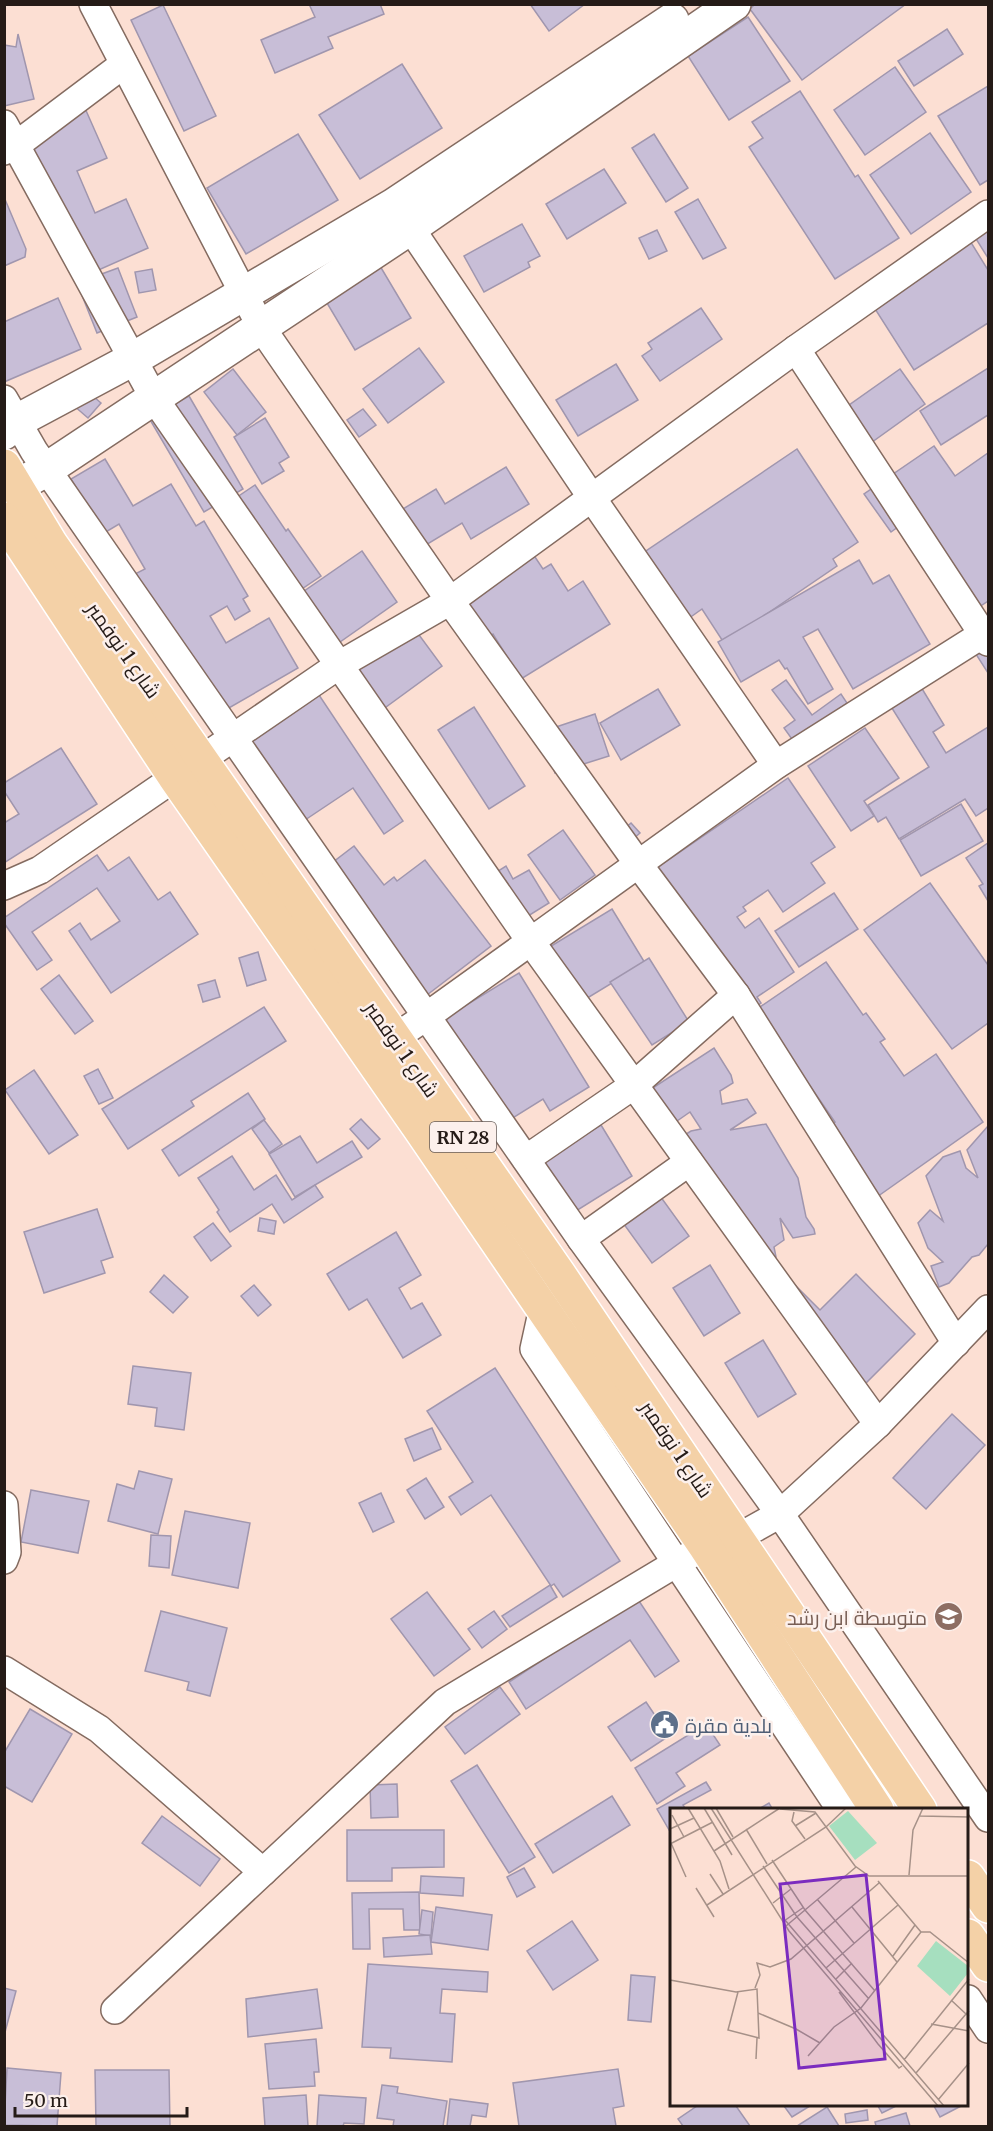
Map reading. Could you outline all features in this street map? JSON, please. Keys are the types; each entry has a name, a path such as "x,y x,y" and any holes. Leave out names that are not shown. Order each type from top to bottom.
{"main road":[{"name":"شارع 1 نوفمبر","path":"8,482 51,544 188,768"},
{"name":"شارع 1 نوفمبر","path":"4,519 188,768 382,1047 559,1274 919,1808"},
{"name":"شارع 1 نوفمبر","path":"382,1047 543,1308 705,1546 876,1808"},
{"path":"969,1878 988,1906"},
{"path":"969,1937 988,1965"}],"street":[{"path":"93,4 261,327 450,601 639,865 736,995 956,1343"},
{"path":"8,482 47,469 261,327 402,216 696,4"},
{"path":"734,4 402,216 245,293 133,359 9,418 47,469 581,1239 780,1514 988,1818"},
{"path":"124,64 8,141 154,398 531,942 878,1424"},
{"path":"4,886 40,870 339,665 450,601 796,348 988,214"},
{"path":"402,216 776,765"},
{"path":"382,1047 776,765 987,636 796,348"},
{"path":"526,1159 634,1085 736,995"},
{"path":"581,1239 689,1161"},
{"path":"543,1308 534,1349 840,1808"},
{"path":"115,2010 445,1702 705,1546 737,1538 780,1514 878,1424 988,1309"},
{"path":"4,1504 7,1552 4,1560"},
{"path":"4,1670 99,1729 263,1872"},
{"path":"969,2000 988,2029"}],"building":[{"path":"309,4 380,4 384,14 328,37 333,48 275,73 261,40 315,17"},
{"path":"530,4 585,4 549,31"},
{"path":"755,4 906,4 802,80 750,9"},
{"path":"163,5 216,116 184,131 131,20"},
{"path":"748,17 790,81 729,120 688,56"},
{"path":"947,29 963,54 914,86 898,61"},
{"path":"18,34 34,99 4,106 4,45 16,47"},
{"path":"402,64 442,128 360,179 319,115"},
{"path":"895,67 926,112 865,155 834,110"},
{"path":"988,86 988,180 980,185 938,116"},
{"path":"800,91 855,177 858,175 899,238 835,279 749,147 763,138 752,122"},
{"path":"84,106 107,158 77,171 95,213 126,199 148,248 76,280 9,139"},
{"path":"930,133 971,192 911,234 870,175"},
{"path":"298,134 338,200 246,254 207,188"},
{"path":"654,134 688,188 666,202 632,148"},
{"path":"604,169 626,203 567,239 546,204"},
{"path":"4,197 26,249 25,257 4,266"},
{"path":"698,199 726,248 703,259 675,212"},
{"path":"522,224 540,256 528,262 530,267 484,292 464,256"},
{"path":"988,224 988,258 973,234"},
{"path":"657,230 667,251 649,259 639,238"},
{"path":"967,236 988,270 988,323 914,370 870,301"},
{"path":"380,266 411,318 355,350 324,298"},
{"path":"118,268 137,317 97,333 77,283"},
{"path":"152,269 156,290 139,293 135,272"},
{"path":"58,298 81,349 4,382 4,322"},
{"path":"701,308 722,339 660,381 642,356 652,349 648,343"},
{"path":"419,348 444,382 388,423 363,389"},
{"path":"616,364 638,400 578,436 556,400"},
{"path":"988,368 988,415 941,445 920,411"},
{"path":"233,369 266,412 237,435 204,392"},
{"path":"900,369 925,404 861,450 835,415"},
{"path":"86,390 101,403 88,418 73,405"},
{"path":"189,396 243,489 204,512 149,418"},
{"path":"363,409 376,425 359,437 347,420"},
{"path":"265,418 289,457 279,463 284,471 262,484 234,437"},
{"path":"934,446 955,476 988,453 988,601 961,619 909,519 891,532 864,494"},
{"path":"797,449 858,542 833,559 837,566 724,643 702,609 685,621 640,555"},
{"path":"105,459 133,506 171,484 196,526 204,521 248,596 243,599 250,611 235,620 227,606 210,616 226,643 269,618 298,668 215,716 133,575 145,569 119,524 89,542 77,489 71,479"},
{"path":"506,467 529,504 471,539 462,523 411,554 388,518 436,489 445,504"},
{"path":"255,485 286,531 288,529 321,576 284,601 221,508"},
{"path":"362,551 397,602 320,656 284,605"},
{"path":"533,554 543,569 551,564 568,591 583,581 610,624 521,679 493,634 481,642 456,602"},
{"path":"859,560 873,584 889,575 930,644 853,689 818,629 803,637 833,689 808,704 787,668 785,669 779,660 741,682 718,642"},
{"path":"408,620 442,666 371,718 337,672"},
{"path":"988,637 988,673 972,648"},
{"path":"786,680 812,715 841,694 847,703 794,742 784,728 795,720 772,690"},
{"path":"921,687 944,725 933,732 946,753 988,727 988,808 976,816 965,799 899,839 886,817 878,822 868,805 929,767 890,705"},
{"path":"315,689 403,821 384,834 353,788 290,830 235,742"},
{"path":"658,689 680,725 621,760 600,723"},
{"path":"474,707 525,786 489,809 438,730"},
{"path":"595,714 609,756 555,773 541,732"},
{"path":"865,728 899,778 864,801 874,816 851,831 808,766"},
{"path":"61,748 97,804 4,863 4,823 19,814 4,791 4,783"},
{"path":"788,778 835,847 811,863 825,883 783,912 768,890 743,907 746,911 737,917 745,928 759,918 794,972 757,997 761,1003 741,1017 642,878"},
{"path":"961,804 983,841 921,876 900,840"},
{"path":"631,823 640,833 626,845 617,835"},
{"path":"563,830 595,875 560,900 528,855"},
{"path":"988,843 988,901 979,886 983,884 966,858"},
{"path":"354,846 384,885 394,877 397,881 425,860 491,946 423,998 328,866"},
{"path":"97,855 108,871 129,857 158,900 170,892 198,934 111,993 69,931 80,923 91,940 120,921 97,888 32,932 52,960 37,970 4,923 4,918"},
{"path":"506,866 513,879 529,870 549,903 512,926 484,880"},
{"path":"930,883 988,965 988,1023 952,1049 864,930"},
{"path":"834,893 858,929 799,967 775,931"},
{"path":"612,909 645,963 571,1008 538,954"},
{"path":"258,952 266,980 247,986 239,958"},
{"path":"649,958 689,1022 652,1045 610,982"},
{"path":"826,962 863,1015 866,1013 885,1039 880,1042 904,1076 936,1054 983,1122 874,1199 823,1130 835,1122 757,1009"},
{"path":"519,973 589,1087 550,1111 543,1099 500,1126 437,1023"},
{"path":"59,975 93,1021 75,1034 41,989"},
{"path":"215,980 220,997 203,1002 198,985"},
{"path":"264,1007 286,1041 191,1101 194,1106 128,1149 102,1109"},
{"path":"714,1048 731,1075 733,1083 720,1091 722,1104 747,1099 756,1113 730,1130 766,1124 798,1178 806,1217 814,1229 815,1234 793,1238 780,1218 784,1240 774,1247 776,1257 760,1260 675,1141 691,1131 701,1129 690,1112 667,1128 645,1093"},
{"path":"98,1069 113,1098 99,1104 84,1076"},
{"path":"34,1070 78,1135 49,1154 5,1090"},
{"path":"248,1093 265,1119 179,1176 162,1150"},
{"path":"361,1119 380,1139 368,1149 350,1129"},
{"path":"264,1120 282,1144 269,1153 252,1129"},
{"path":"601,1125 632,1176 560,1221 522,1160 578,1139"},
{"path":"988,1126 988,1244 979,1255 972,1257 949,1283 939,1287 931,1266 943,1262 928,1248 918,1223 930,1210 943,1221 926,1176 943,1157 960,1151 966,1168 978,1178 967,1150"},
{"path":"300,1136 317,1163 352,1141 362,1157 295,1197 269,1154"},
{"path":"232,1156 254,1190 276,1175 292,1200 315,1185 323,1197 284,1223 272,1204 230,1232 198,1178"},
{"path":"655,1189 689,1236 652,1263 618,1216"},
{"path":"97,1209 113,1257 101,1261 105,1273 44,1293 24,1232"},
{"path":"260,1218 276,1221 274,1234 258,1231"},
{"path":"213,1223 231,1246 211,1261 194,1237"},
{"path":"396,1232 421,1275 399,1288 411,1309 422,1303 441,1335 403,1358 367,1299 349,1310 327,1274"},
{"path":"710,1265 740,1313 704,1336 673,1288"},
{"path":"856,1274 915,1334 863,1386 788,1278 820,1310"},
{"path":"164,1275 188,1297 173,1313 150,1292"},
{"path":"254,1285 271,1305 258,1316 241,1296"},
{"path":"763,1340 796,1394 758,1417 725,1363"},
{"path":"133,1366 191,1373 184,1430 155,1426 157,1408 128,1404"},
{"path":"495,1368 620,1561 563,1597 554,1584 551,1586 491,1495 461,1515 449,1497 473,1482 427,1411"},
{"path":"952,1414 985,1445 926,1509 893,1478"},
{"path":"432,1428 441,1449 414,1461 405,1439"},
{"path":"139,1471 172,1479 158,1534 108,1521 117,1484 134,1489"},
{"path":"426,1478 444,1507 425,1519 407,1490"},
{"path":"31,1490 89,1501 78,1553 21,1542"},
{"path":"381,1493 394,1522 373,1532 359,1503"},
{"path":"185,1511 250,1523 238,1588 172,1575"},
{"path":"151,1535 171,1536 169,1568 149,1566"},
{"path":"550,1585 557,1597 510,1627 502,1616"},
{"path":"427,1592 470,1649 434,1676 391,1619"},
{"path":"637,1598 679,1661 655,1677 630,1640 526,1709 509,1682"},
{"path":"161,1611 227,1628 210,1696 187,1690 189,1682 145,1671"},
{"path":"494,1611 507,1629 482,1648 468,1629"},
{"path":"500,1687 520,1714 465,1754 445,1727"},
{"path":"646,1702 669,1736 631,1761 608,1727"},
{"path":"30,1709 72,1734 32,1802 4,1786 4,1753"},
{"path":"706,1724 720,1745 676,1773 685,1786 657,1804 635,1768"},
{"path":"477,1765 535,1857 509,1873 451,1781"},
{"path":"706,1782 711,1790 683,1805 685,1808 670,1808 670,1832 657,1809"},
{"path":"397,1784 398,1817 371,1818 370,1785"},
{"path":"612,1796 630,1825 553,1873 535,1844"},
{"path":"769,1803 772,1808 760,1808"},
{"path":"162,1816 220,1859 200,1886 142,1843"},
{"path":"347,1830 444,1830 444,1867 392,1868 392,1881 347,1881"},
{"path":"524,1868 535,1887 517,1897 507,1877"},
{"path":"421,1876 464,1878 463,1896 420,1893"},
{"path":"419,1892 420,1930 404,1930 403,1909 369,1909 370,1949 353,1949 352,1893"},
{"path":"436,1907 492,1915 488,1950 431,1942"},
{"path":"422,1910 433,1912 431,1936 419,1934"},
{"path":"572,1921 598,1960 553,1990 527,1951"},
{"path":"430,1935 432,1954 384,1957 383,1938"},
{"path":"368,1964 488,1972 487,1992 442,1989 440,2013 455,2014 452,2062 390,2058 391,2048 362,2047"},
{"path":"631,1975 655,1977 651,2022 628,2020"},
{"path":"4,1988 16,1991 4,2036"},
{"path":"317,1989 322,2028 248,2037 246,1999"},
{"path":"316,2039 319,2072 314,2072 315,2086 269,2089 265,2044"},
{"path":"7,2068 61,2073 57,2126 4,2125"},
{"path":"618,2069 624,2106 613,2108 616,2126 519,2126 513,2083"},
{"path":"95,2070 169,2070 170,2126 96,2126"},
{"path":"382,2085 398,2087 397,2093 447,2101 443,2126 393,2126 394,2120 377,2118"},
{"path":"306,2095 308,2126 265,2126 263,2098"},
{"path":"319,2095 366,2098 364,2124 344,2123 343,2126 317,2126"},
{"path":"450,2099 488,2104 486,2117 472,2115 470,2126 447,2126"},
{"path":"696,2107 737,2107 750,2126 683,2126 678,2119"},
{"path":"785,2107 808,2107 792,2117"},
{"path":"827,2107 839,2126 797,2126"},
{"path":"879,2107 894,2107 882,2113"},
{"path":"935,2107 959,2107 940,2117"},
{"path":"867,2110 868,2120 846,2123 845,2114"},
{"path":"906,2113 910,2126 876,2126 875,2122"}],"place":[{"name":"متوسطة ابن رشد","path":"948,1617"},
{"name":"بلدية مقرة","path":"664,1725"}]}
